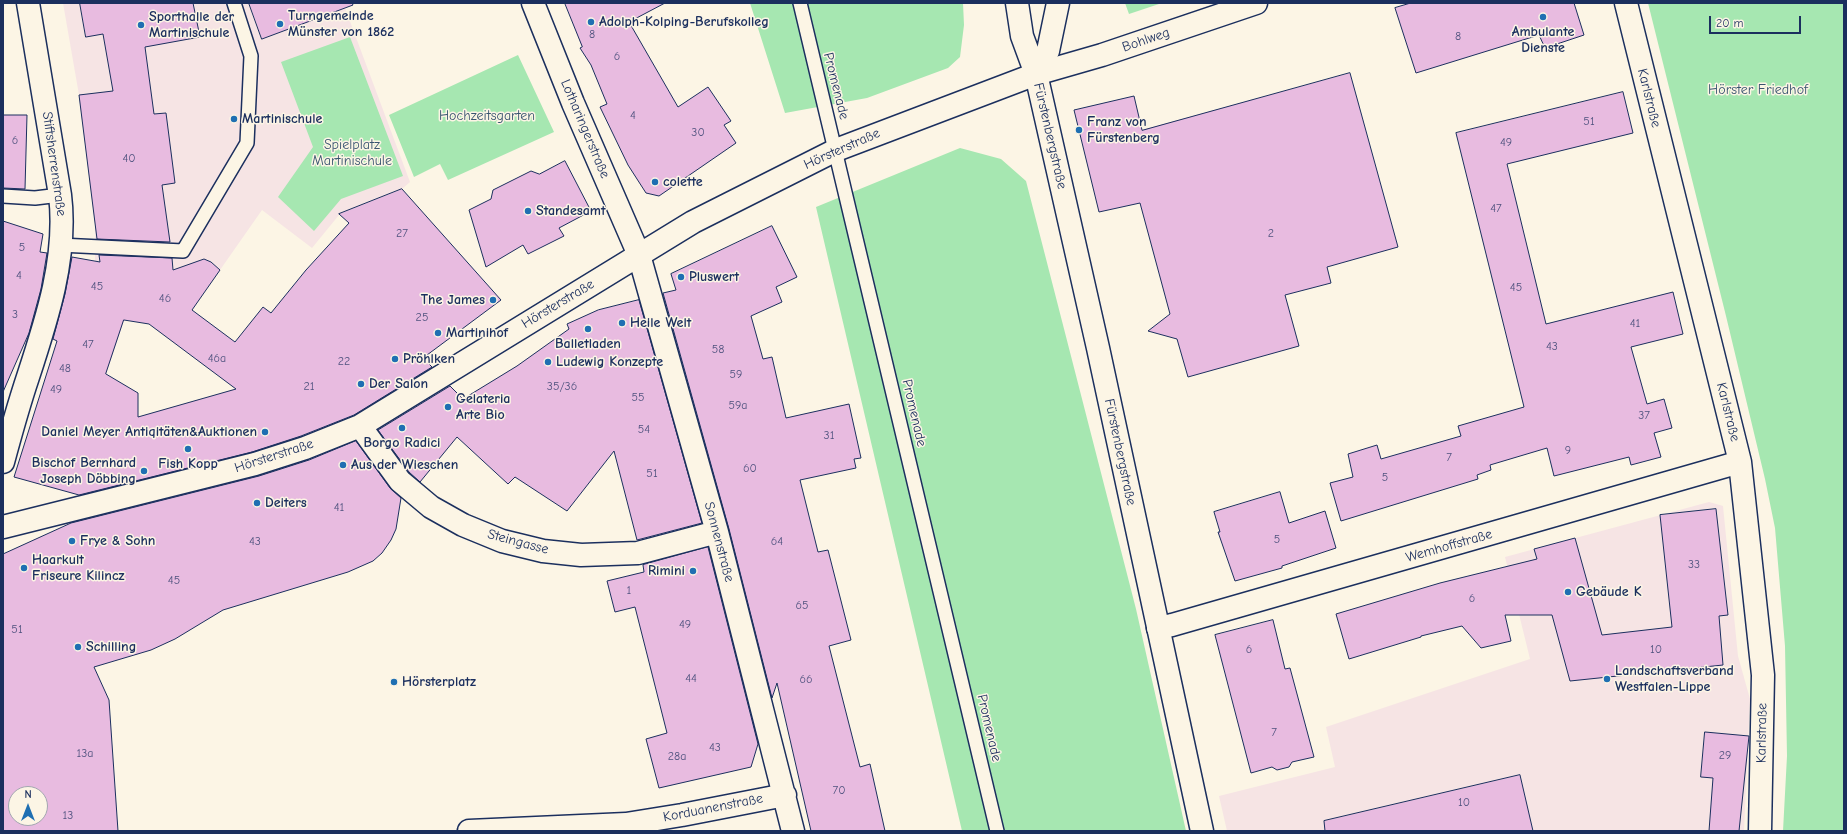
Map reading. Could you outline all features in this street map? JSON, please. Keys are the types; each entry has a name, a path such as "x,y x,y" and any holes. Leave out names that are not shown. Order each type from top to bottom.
{"street":[{"name":"Stiftsherrenstraße","path":"3,462 44,327 55,278 60,245 62,211 28,3"},
{"name":"Lotharingerstraße","path":"533,3 573,103 639,255"},
{"name":"Fürstenbergstraße","path":"1017,3 1022,36 1036,74 1098,348 1165,626 1202,831"},
{"path":"1036,74 1048,51 1058,3"},
{"name":"Bohlweg","path":"1036,74 1102,55 1256,3"},
{"name":"Karlstraße","path":"1626,3 1740,462 1762,675 1760,831"},
{"name":"Hörsterstraße","path":"3,527 255,464 304,448 360,426 693,222 836,150 1036,74"},
{"name":"Sonnenstraße","path":"639,255 717,532 793,831"},
{"name":"Steingasse","path":"360,426 400,481 431,507 463,525 502,541 543,551 582,555 638,553 717,532"},
{"name":"Wemhoffstraße","path":"1165,626 1740,462"},
{"name":"Korduanenstraße","path":"469,831 626,827 784,795"}],"lane":[{"path":"60,245 183,251 247,143 251,56 234,3"},
{"name":"Promenade","path":"800,3 997,831"},
{"path":"3,196 35,198 60,194"}],"shaded area":[{"name":"Martinischule","path":"63,3 249,3 263,39 345,8 410,182 402,189 339,215 312,248 262,210 220,270 211,262 191,271 134,267 95,261 95,223 79,95"},
{"name":"Landschaftsverband Westfalen-Lippe","path":"1709,502 1723,506 1738,656 1750,699 1744,831 1227,831 1219,796 1335,767 1326,727 1530,659 1505,557"}],"green space":[{"path":"750,3 963,3 964,25 960,57 948,68 867,98 785,113"},
{"path":"1125,3 1162,3 1129,14"},
{"name":"Hörster Friedhof","path":"1648,3 1844,3 1844,831 1783,831 1787,756 1785,646 1775,528 1765,479 1726,316"},
{"name":"Spielplatz Martinischule","path":"350,37 403,176 341,199 314,231 278,197 313,147 281,62"},
{"name":"Hochzeitsgarten","path":"518,55 554,132 448,180 440,164 414,177 389,115"},
{"path":"960,148 1001,159 1026,181 1136,609 1186,831 962,831 816,207"}],"building":[{"path":"80,3 193,3 200,37 145,47 154,114 166,113 175,183 162,185 170,242 97,239 79,95 113,91 103,34 86,37"},
{"name":"Turngemeinde Münster von 1862","path":"249,3 352,3 353,5 262,39"},
{"path":"565,3 665,3 629,22 678,107 708,87 731,121 724,125 736,143 659,196 646,193 628,165 600,107 607,104 591,65 580,48 582,47"},
{"path":"1411,3 1574,3 1584,35 1545,48 1539,35 1416,73 1395,8"},
{"path":"1350,73 1398,247 1327,267 1331,283 1285,295 1299,346 1188,377 1177,339 1148,331 1170,314 1140,203 1099,212 1074,110 1134,96 1142,130"},
{"path":"1623,92 1633,133 1507,164 1546,324 1673,292 1683,334 1631,347 1647,404 1664,399 1672,428 1654,433 1661,457 1631,465 1629,457 1554,476 1547,448 1490,465 1491,470 1477,475 1478,479 1341,521 1330,483 1353,477 1348,454 1377,445 1381,459 1461,436 1458,426 1524,407 1456,133"},
{"path":"3,115 27,115 25,189 3,188"},
{"name":"Standesamt","path":"565,161 591,211 559,228 564,236 528,254 523,245 486,267 469,210 491,199 493,190 531,171 539,174"},
{"path":"402,189 501,300 423,358 432,367 354,415 301,436 252,452 79,495 14,477 57,341 53,339 65,294 72,257 100,262 99,255 172,258 173,270 204,259 211,262 220,270 192,310 235,342 263,307 271,313 306,270 349,223 339,214","holes":["124,320 149,324 236,389 138,417 138,393 106,374"]},
{"path":"3,221 43,234 40,252 47,253 41,289 29,333 3,392"},
{"path":"772,226 797,277 776,287 782,302 751,316 763,359 772,357 786,418 849,404 861,458 854,459 856,468 800,480 818,552 828,550 851,640 829,646 860,767 870,764 885,831 811,831 777,683 772,698 729,529 663,293 676,290 671,274"},
{"path":"639,300 702,523 637,540 614,451 567,511 515,477 508,484 457,437 420,482 409,472 378,430 450,386 463,399 517,366 569,329 567,324 598,310"},
{"path":"356,441 390,488 401,498 396,529 391,540 382,553 373,561 348,572 223,610 175,639 151,650 94,667 109,700 118,831 3,831 3,554 71,523 259,476 309,460"},
{"path":"1280,492 1289,523 1325,511 1336,548 1282,566 1282,568 1235,581 1218,532 1220,532 1214,512"},
{"path":"1716,509 1728,615 1719,616 1723,665 1570,681 1552,615 1505,615 1511,641 1481,648 1462,626 1421,636 1349,659 1336,614 1440,583 1537,559 1534,549 1575,538 1602,635 1672,627 1660,515"},
{"path":"708,547 758,744 751,767 659,788 646,739 667,733 635,607 615,612 607,581 644,572 643,565"},
{"path":"1273,620 1285,669 1290,668 1314,757 1292,762 1289,767 1277,770 1272,767 1251,773 1215,635"},
{"path":"1705,732 1749,736 1739,831 1709,831 1713,778 1701,777"},
{"path":"1520,775 1533,831 1325,831 1324,821"}],"place":[{"name":"Ambulante Dienste","path":"1543,17"},
{"name":"Adolph-Kolping-Berufskolleg","path":"591,22"},
{"name":"Turngemeinde Münster von 1862","path":"280,24"},
{"name":"Sporthalle der Martinischule","path":"141,25"},
{"name":"Martinischule","path":"234,119"},
{"name":"Franz von Fürstenberg","path":"1079,130"},
{"name":"colette","path":"655,182"},
{"name":"Standesamt","path":"528,211"},
{"name":"Pluswert","path":"681,277"},
{"name":"The James","path":"493,300"},
{"name":"Heile Welt","path":"622,323"},
{"name":"Balletladen","path":"588,329"},
{"name":"Martinihof","path":"438,333"},
{"name":"Pröhlken","path":"395,359"},
{"name":"Ludewig Konzepte","path":"548,362"},
{"name":"Der Salon","path":"361,384"},
{"name":"Gelateria Arte Bio","path":"448,407"},
{"name":"Borgo Radici","path":"402,428"},
{"name":"Daniel Meyer Antiqitäten&Auktionen","path":"265,432"},
{"name":"Fish Kopp","path":"188,449"},
{"name":"Aus der Wieschen","path":"343,465"},
{"name":"Bischof Bernhard Joseph Döbbing","path":"144,471"},
{"name":"Deiters","path":"257,503"},
{"name":"Frye & Sohn","path":"72,541"},
{"name":"Haarkult Friseure Kilincz","path":"24,568"},
{"name":"Rimini","path":"693,571"},
{"name":"Gebäude K","path":"1568,592"},
{"name":"Schilling","path":"78,647"},
{"name":"Landschaftsverband Westfalen-Lippe","path":"1607,679"},
{"name":"Hörsterplatz","path":"394,682"}]}
